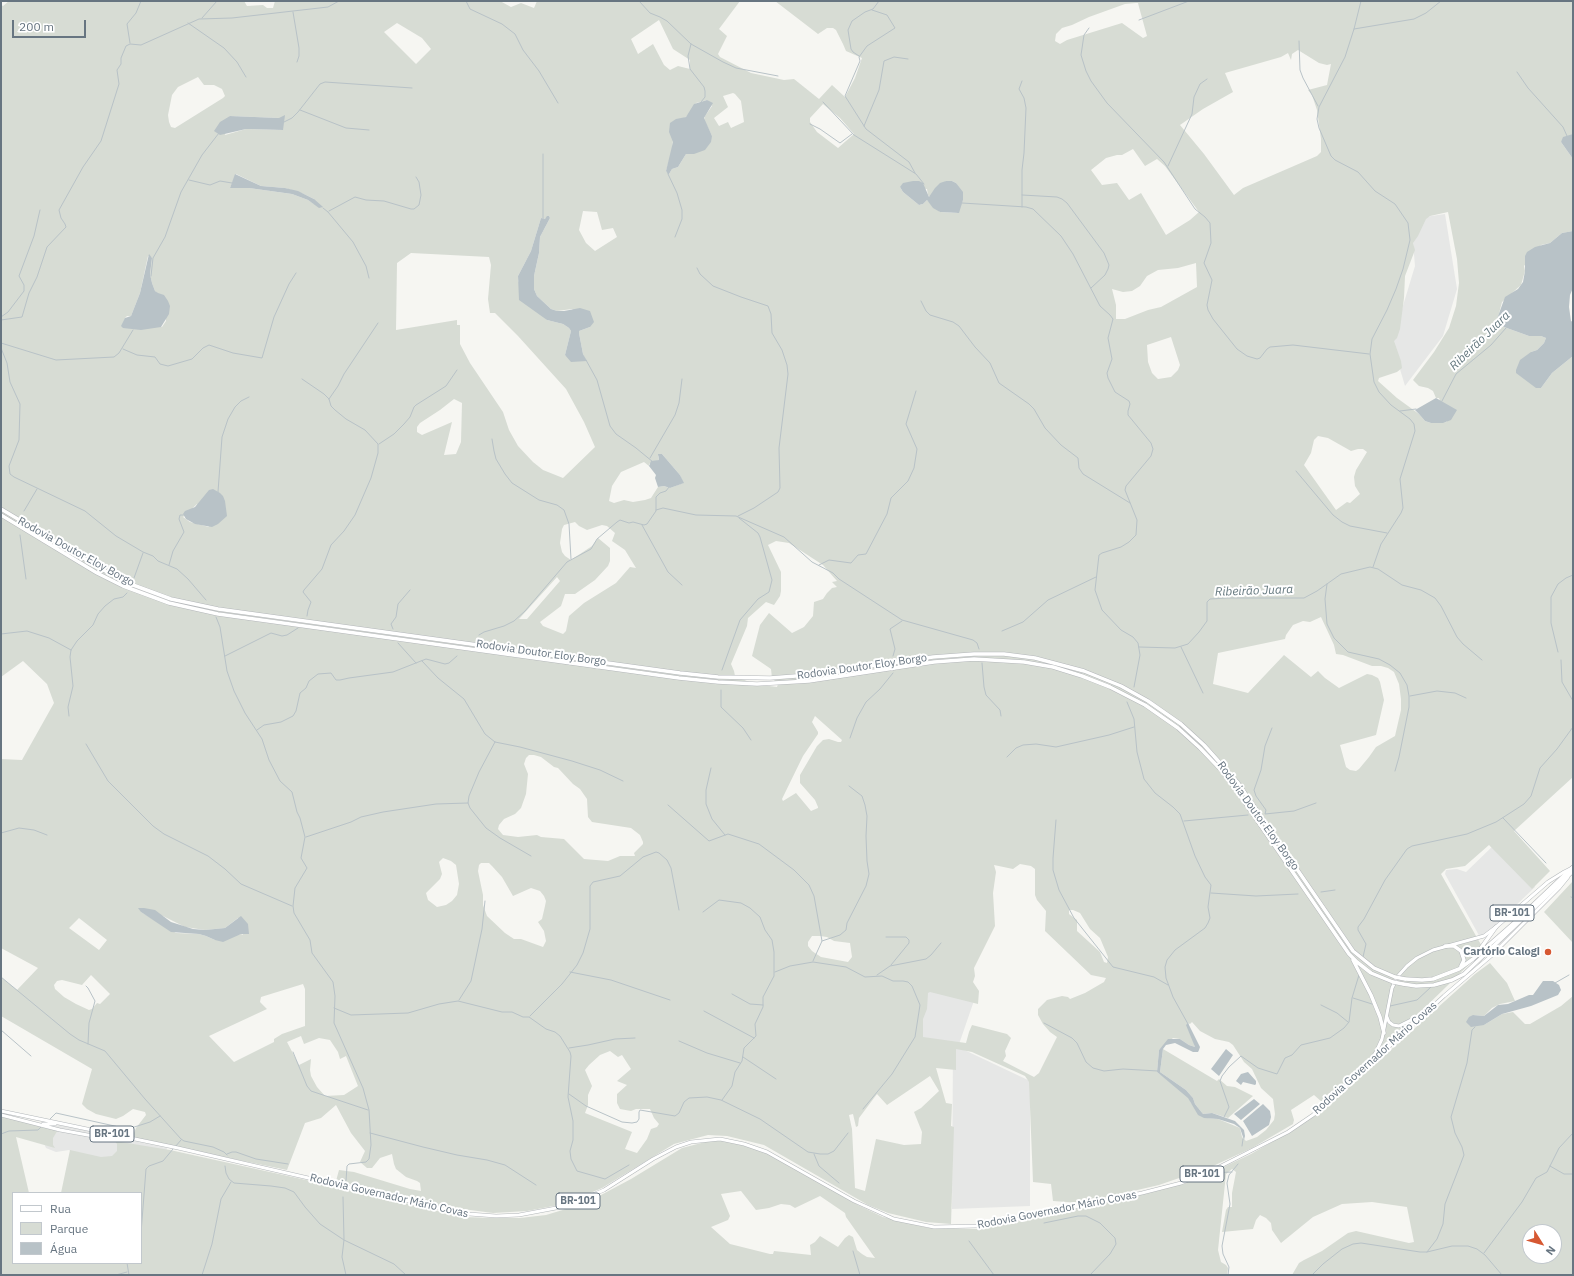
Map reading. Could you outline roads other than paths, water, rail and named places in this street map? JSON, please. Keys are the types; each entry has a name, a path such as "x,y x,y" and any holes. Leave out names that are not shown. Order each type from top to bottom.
{"highway":[{"name":"Rodovia Doutor Eloy Borgo","path":"1,509 125,582 171,598 218,609 686,674 718,677 770,678 809,676 933,657 974,654 1025,657 1055,662 1084,671 1117,684 1148,701 1177,721 1204,744 1225,767 1240,787 1353,951 1374,968 1396,977 1422,980 1433,979 1459,969 1473,959 1573,869"},
{"name":"Rodovia Doutor Eloy Borgo","path":"1,515 97,573 123,586 169,604 213,613 679,678 718,682 757,684 803,681 939,661 974,659 1029,662 1077,674 1110,687 1145,705 1178,728 1208,755 1239,794 1349,954 1371,973 1393,982 1422,986 1457,978 1470,969"},
{"name":"Rodovia Governador Mário Covas","path":"1470,969 1568,876 1573,869"},
{"path":"1473,959 1496,927"},
{"path":"1445,946 1456,947 1462,953 1464,962 1459,969"},
{"path":"1349,954 1371,995 1380,1017 1384,1033"}],"main road":[{"name":"BR-101","path":"1362,1072 1376,1052 1384,1033 1392,988 1404,969 1421,956 1445,946 1478,938 1496,927 1548,882 1564,872 1573,869"},
{"name":"Rodovia Governador Mário Covas","path":"1,1111 143,1141 430,1206 470,1214 496,1216 519,1215 556,1208 581,1200 604,1190 653,1159 676,1147 691,1142 720,1139 750,1146 767,1152 854,1201 894,1219 934,1227 977,1226 1142,1193 1181,1183 1257,1149 1288,1132 1313,1115 1516,932 1559,888 1568,876"},
{"path":"1386,1015 1389,1022 1393,1025 1399,1026 1426,1013"},
{"path":"1,1115 60,1130 104,1138 143,1141"},
{"path":"31,1122 44,1124 59,1123"}],"water":[{"path":"707,100 713,103 704,118 712,136 711,142 705,150 694,154 686,154 678,167 672,169 668,174 666,171 673,142 669,132 670,123 676,119 686,117 694,104"},
{"path":"285,115 283,130 246,129 220,135 214,131 220,122 230,116 279,118"},
{"path":"1573,134 1573,159 1561,142 1563,137"},
{"path":"235,174 261,186 285,188 298,191 314,199 323,207 319,208 308,200 292,194 249,188 230,188"},
{"path":"913,181 923,183 929,197 940,183 952,181 956,183 963,192 963,200 959,213 940,212 933,208 927,200 923,204 919,205 903,192 900,187 903,183"},
{"path":"547,216 550,218 540,237 539,253 534,276 534,289 537,296 551,309 564,311 580,308 590,311 594,322 590,327 579,331 583,354 587,361 571,362 565,355 571,331 569,328 563,324 547,320 519,300 518,276 531,251 541,218 545,219"},
{"path":"1573,231 1573,288 1570,295 1569,307 1571,321 1573,322 1573,356 1552,373 1541,388 1536,388 1516,373 1516,370 1520,360 1531,352 1537,350 1544,343 1546,338 1541,336 1529,336 1504,327 1497,321 1497,319 1505,297 1518,289 1523,282 1525,256 1527,252 1535,247 1550,243 1562,233"},
{"path":"149,254 152,258 150,274 152,283 155,291 164,295 168,301 170,306 169,314 161,327 141,330 123,328 121,326 125,318 131,316 140,293"},
{"path":"1436,398 1457,410 1451,420 1443,423 1431,423 1425,421 1415,410"},
{"path":"658,454 662,454 680,475 684,483 670,488 664,486 658,487 655,478 656,475 649,466 651,461 659,460"},
{"path":"213,489 223,496 227,516 212,527 195,524 186,519 183,514 185,511 195,507 209,490"},
{"path":"138,908 155,910 171,922 193,929 205,930 225,928 241,916 248,924 249,934 241,934 223,942 199,934 171,932 141,912"},
{"path":"1543,981 1553,981 1559,985 1561,990 1558,995 1531,1006 1502,1014 1484,1025 1471,1027 1466,1022 1469,1017 1473,1015 1484,1016 1498,1005 1508,1004 1529,995 1533,995"},
{"path":"1188,1023 1200,1047 1198,1052 1193,1052 1175,1043 1166,1045 1163,1049 1160,1072 1186,1090 1203,1114 1212,1113 1235,1121 1244,1130 1244,1140 1240,1128 1234,1124 1218,1119 1204,1118 1198,1115 1188,1098 1157,1072 1159,1050 1168,1039 1180,1039 1195,1047 1186,1025"},
{"path":"1226,1049 1233,1055 1219,1076 1211,1069"},
{"path":"1248,1072 1256,1081 1255,1085 1243,1082 1241,1085 1236,1081 1241,1074"},
{"path":"1254,1099 1260,1104 1241,1120 1234,1114"},
{"path":"1263,1104 1270,1111 1271,1117 1269,1125 1252,1136 1243,1121"}],"waterway":[{"path":"130,43 127,24 136,13 141,1"},
{"path":"202,18 217,1"},
{"path":"1,320 22,317 29,293 37,277 47,247 66,227 59,210 83,167 101,141 119,84 117,70 121,64 121,58 126,46 130,44 141,45 199,19 232,18 328,7 339,1"},
{"path":"466,1 470,9 502,24 515,34 523,50 539,71 558,103"},
{"path":"639,1 650,13 667,21 691,44 723,62 736,68 778,76"},
{"path":"859,56 851,49 848,30 852,21 865,12 873,9 879,1"},
{"path":"1139,20 1189,1"},
{"path":"1361,1 1345,57 1319,107 1317,119 1319,128 1331,156 1335,160 1358,172 1375,191 1395,204 1408,223 1410,240 1403,269 1387,310 1372,339 1370,354 1374,382 1379,392 1391,405 1410,419 1414,424 1415,431 1400,479 1403,508 1381,544 1373,567"},
{"path":"1354,29 1414,19 1426,13 1441,1"},
{"path":"872,10 887,15 895,28 867,46 859,57 860,61 845,96 866,129 909,162 915,173"},
{"path":"293,12 299,48 297,62"},
{"path":"188,23 224,48 237,62 246,77"},
{"path":"1089,28 1084,35 1081,55 1091,81 1107,103 1164,162 1195,209 1210,223 1211,243 1204,263 1212,280 1207,305 1208,310 1213,319 1237,349 1247,356 1257,359 1260,358 1270,347 1293,345 1369,354"},
{"path":"1299,41 1300,70 1318,106"},
{"path":"691,44 688,56 690,69 704,87 705,91 705,97 701,102"},
{"path":"864,126 879,90 884,61 894,57 908,59"},
{"path":"1517,72 1528,88 1563,127 1567,136"},
{"path":"1168,166 1192,114 1194,97 1200,84 1207,79"},
{"path":"1022,81 1019,89 1024,98 1026,108 1022,170 1022,207"},
{"path":"284,122 292,118 320,84 325,82 412,88"},
{"path":"823,102 854,135 916,174 924,184"},
{"path":"300,110 346,128 369,130"},
{"path":"810,124 840,143 852,134"},
{"path":"151,276 153,258 165,237 181,192 202,155 219,133"},
{"path":"543,154 543,219"},
{"path":"668,174 677,193 682,210 682,219 675,237"},
{"path":"329,211 355,197 366,200 384,201 414,209 419,205 421,195 419,182 416,177"},
{"path":"189,180 210,185 220,181 232,183"},
{"path":"1022,195 1057,197 1067,203 1104,253 1109,265 1105,275 1091,288"},
{"path":"962,203 1026,207 1033,209 1061,236 1073,254 1100,306 1113,319 1108,338 1112,359 1107,373 1108,378 1115,392 1129,401 1130,404 1128,415 1151,443 1153,449 1151,456 1126,486 1125,490 1137,520 1136,535 1121,547 1099,555 1095,590 1102,610 1121,630 1133,637 1138,643 1140,655 1134,687"},
{"path":"323,208 353,242 366,266 369,278"},
{"path":"1,317 8,312 24,291 24,285 19,276 34,236 40,210"},
{"path":"697,268 700,274 713,286 768,306 771,314 772,333 782,350 787,365 788,374 779,448 780,488 778,492 754,508 738,516"},
{"path":"123,349 137,355 155,357 160,364 168,366 192,359 203,348 209,345 233,353 262,358 274,317 289,284 296,273"},
{"path":"921,301 926,311 930,315 953,322 959,326 975,347 990,363 999,383 1029,404 1034,409 1045,428 1061,445 1078,458 1079,468 1083,474 1130,503"},
{"path":"329,399 378,323"},
{"name":"Ribeirão Juara","path":"1442,401 1456,374 1491,345 1506,328"},
{"path":"1,343 56,360 114,357 119,353 133,330"},
{"path":"1,348 7,363 10,382 20,404 19,440 9,466 10,474 85,511 116,536 143,552 153,556 158,561 177,569 188,579 206,600"},
{"path":"586,360 597,380 610,426 616,434 653,462"},
{"path":"379,444 394,434 404,424 410,417 416,405 446,386 457,370"},
{"path":"302,379 324,394 329,399 331,406 335,410 346,419 365,430 378,444 378,453 371,478 355,515 344,531 331,545 322,569 303,592 311,602 307,616"},
{"path":"650,458 675,415 679,403 682,379"},
{"path":"819,565 829,560 851,563 858,555 866,554 887,514 891,498 908,481 914,468 917,449 906,424 916,391"},
{"path":"218,492 222,437 228,419 235,407 241,401 249,397"},
{"name":"Ribeirão Juara","path":"1400,411 1416,409"},
{"path":"492,439 496,459 512,483 539,500 557,505 564,510 569,524 571,559"},
{"path":"1296,471 1333,515 1342,522 1350,526 1387,533"},
{"path":"479,635 514,621 525,611 567,562 591,549 597,539 620,520 629,523 633,522 644,525 647,524 656,511 656,497 660,493 666,491 669,487"},
{"path":"24,511 37,489"},
{"path":"656,510 663,508 696,515 736,516 784,537 812,562 833,573 839,579 902,620 973,640 977,643 979,649"},
{"path":"169,565 173,551 184,532 179,519 180,515 183,515"},
{"path":"722,670 740,620 758,599 769,592 772,580 758,533 739,518"},
{"path":"642,525 668,572 682,585"},
{"path":"20,535 26,579"},
{"path":"134,578 143,553"},
{"name":"Ribeirão Juara","path":"1139,647 1175,648 1188,644 1207,621 1207,602 1210,599 1304,598 1317,591 1341,574 1370,567 1378,569 1402,585 1421,590 1435,598 1441,606 1457,637 1482,660"},
{"path":"1558,652 1551,623 1551,597 1558,584 1573,575"},
{"path":"1002,631 1023,622 1048,600 1096,577"},
{"path":"1327,584 1325,599 1327,624 1334,638 1348,652 1379,659 1390,665 1400,673 1407,685 1409,707 1395,771"},
{"path":"393,629 391,624 396,617 398,604 410,590"},
{"path":"69,716 68,707 73,686 70,657 71,650 77,641 93,625 98,614 105,606 114,599 123,597 127,593"},
{"path":"216,617 220,627 227,671 234,691 245,713 262,739 269,760 280,781 292,792 305,837 301,858 307,868 295,888 293,906 294,913 310,940 312,953 333,982 335,996 334,1023 363,1088 369,1110 371,1145 369,1159 366,1162 349,1164 347,1166 346,1181"},
{"path":"893,656 895,649 890,629 902,621"},
{"path":"225,656 271,633 282,636 287,635 298,628"},
{"path":"1,634 27,631 49,638 71,650"},
{"path":"398,643 416,663"},
{"path":"1181,647 1203,693"},
{"path":"257,730 264,725 281,722 293,716 296,711 300,693 306,688 309,681 318,674 331,673 336,680 340,680 393,672 426,659 445,664 449,663 457,656"},
{"path":"1561,660 1562,682 1573,701"},
{"path":"422,661 438,678 464,699 485,734 495,742 572,761 600,770 623,781"},
{"path":"982,663 986,695 1000,710 1001,716"},
{"path":"850,738 857,718 866,702 880,689 893,673"},
{"path":"721,690 721,707 743,728 751,740"},
{"path":"1410,696 1437,691 1455,693 1466,698"},
{"name":"Ribeirão Juara","path":"1127,702 1134,719 1137,752 1144,779 1155,793 1180,814 1195,856 1205,877 1211,885 1208,907 1210,918 1208,923 1205,928 1175,950 1167,960 1165,967 1166,978 1173,997 1188,1024"},
{"path":"1007,757 1016,748 1023,745 1036,744 1056,747 1109,735 1134,727"},
{"path":"1363,957 1366,944 1358,930 1358,927 1364,919 1385,880 1407,849 1412,846 1467,834 1496,822 1524,804 1531,796 1540,768 1557,749 1573,727"},
{"path":"1272,728 1265,746 1261,770 1254,790 1256,796 1266,810 1265,814 1294,811 1316,803"},
{"path":"495,742 479,772 469,796 468,803 470,808 486,828 531,856"},
{"path":"86,744 108,781 153,826 164,834 208,856 241,884 292,906"},
{"path":"711,768 706,790 706,804 712,819 725,835"},
{"path":"822,941 840,935 846,930 847,923 866,886 869,874 866,836 867,816 865,805 862,796 849,786"},
{"path":"306,837 351,822 361,817 383,812 436,804 468,803"},
{"path":"668,805 709,841 728,834 759,844 794,870 809,885 814,896 822,941 813,961"},
{"path":"1184,821 1248,815"},
{"path":"1503,818 1546,863"},
{"path":"1056,820 1053,870 1059,890 1074,918 1113,967 1154,977 1168,985"},
{"path":"1,833 19,828 34,830 47,835"},
{"path":"530,1016 562,984 577,965 583,953 590,929 590,886 593,882 620,876 643,857 656,852 667,860 671,868 679,910"},
{"path":"1321,892 1335,890"},
{"path":"1211,893 1256,896 1298,894"},
{"path":"703,912 719,900 741,903 750,908 760,917 765,930 772,940 774,952 774,976 763,997 763,1007 755,1024 756,1036 744,1048 742,1061 735,1072 732,1086 722,1100"},
{"path":"459,1000 471,981 482,929 485,901"},
{"path":"886,937 906,937 909,940 909,943 891,965"},
{"path":"877,975 890,966 926,959 941,943"},
{"path":"775,972 790,966 813,962 846,967 865,977 882,976 893,981 908,982 912,986 920,1005 915,1037 892,1074 863,1109"},
{"path":"570,972 611,980 670,1000"},
{"path":"1224,1117 1229,1107 1220,1081 1229,1067 1241,1056 1258,1068 1277,1074 1285,1058 1292,1055 1301,1045 1330,1038 1344,1028 1349,1022 1352,998 1359,975"},
{"path":"1555,983 1569,975"},
{"path":"1,977 70,1034 79,1040 105,1051 181,1139 184,1141 213,1147 227,1155"},
{"path":"86,986 95,1001 89,1023 88,1044"},
{"path":"1390,1006 1417,1000 1431,987"},
{"path":"732,994 750,1004 763,1005"},
{"path":"1353,998 1372,1004"},
{"path":"334,1008 351,1015 408,1013 439,1004 458,1001 502,1012 512,1012 523,1017 529,1017 546,1029 555,1032 560,1036 570,1052 568,1097 573,1121 573,1140 570,1151 571,1159 577,1171 605,1179 629,1165"},
{"path":"1321,1005 1337,1013 1348,1022"},
{"path":"704,1011 754,1038"},
{"path":"1044,1023 1072,1038 1077,1043 1086,1062 1093,1068 1104,1071 1123,1069 1158,1071"},
{"path":"1427,1252 1437,1239 1443,1224 1445,1204 1464,1155 1455,1133 1451,1117 1467,1063 1472,1030 1475,1027"},
{"path":"1,1030 31,1056"},
{"path":"569,1048 615,1039 635,1038"},
{"path":"679,1041 707,1053 740,1063"},
{"path":"293,1052 307,1086 311,1091 368,1110"},
{"path":"743,1057 776,1079"},
{"path":"569,1094 586,1106 622,1122 632,1123 637,1122 639,1119 640,1110 675,1116 679,1113 684,1102 689,1098 707,1097 721,1100 760,1119 808,1152 820,1154 828,1154 834,1151 848,1133"},
{"path":"49,1120 56,1113 128,1129 150,1122 160,1116"},
{"path":"1,1134 9,1131 38,1130 42,1126"},
{"path":"370,1133 423,1147 505,1165 536,1185"},
{"path":"1484,1253 1522,1202 1536,1178 1547,1172 1559,1148 1573,1133"},
{"name":"Ribeirão Juara","path":"1242,1146 1243,1139"},
{"path":"175,1147 181,1140"},
{"path":"142,1220 146,1169 149,1166 163,1161 173,1149"},
{"path":"227,1154 236,1152 256,1159 288,1164"},
{"path":"814,1154 819,1166 839,1183"},
{"name":"Ribeirão Juara","path":"1228,1275 1229,1267 1223,1254 1222,1246 1230,1204 1227,1183 1229,1175 1238,1164"},
{"path":"225,1166 229,1179 234,1183 285,1188 294,1192 320,1224 344,1240 394,1264 406,1275"},
{"path":"1550,1166 1564,1174 1573,1174"},
{"path":"1203,1175 1209,1173 1232,1172"},
{"path":"202,1275 212,1244 221,1199 231,1182"},
{"path":"343,1197 344,1239"},
{"path":"1044,1223 1078,1216 1086,1216 1100,1223 1115,1238 1116,1244 1110,1254 1090,1275"},
{"path":"344,1240 342,1257 346,1275"},
{"path":"969,1241 994,1275"},
{"path":"1312,1275 1342,1249 1353,1244 1361,1243 1420,1252 1427,1252 1452,1246 1468,1246 1477,1249 1485,1255 1502,1275"},
{"path":"853,1251 860,1275"},
{"path":"127,1264 129,1275"},
{"path":"116,1275 127,1272"}],"place":[{"name":"Cartório Calogi","path":"1548,952"}]}
